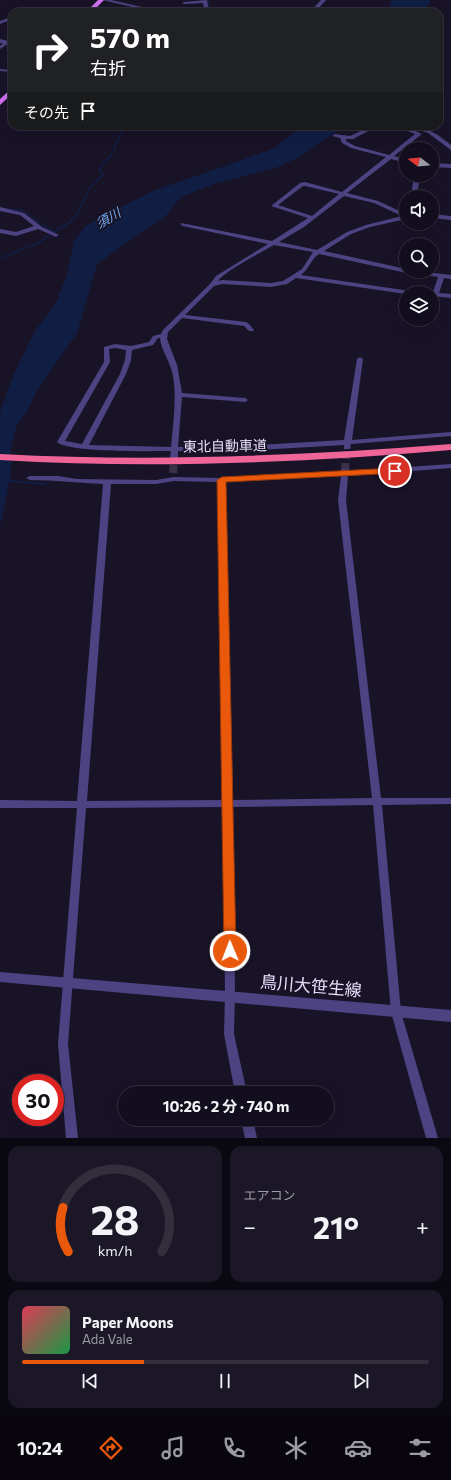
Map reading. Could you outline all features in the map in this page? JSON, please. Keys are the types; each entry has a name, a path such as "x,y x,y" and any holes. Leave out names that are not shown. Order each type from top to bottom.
{"highway":[{"name":"東北自動車道","path":"0,464 28,462 138,462 324,458 451,447"},
{"name":"東北自動車道","path":"0,457 28,462 144,469 270,467 451,454"}],"main road":[{"path":"94,8 103,0"},
{"path":"0,103 8,94"}],"street":[{"path":"103,0 142,8"},
{"path":"184,3 205,0"},
{"path":"316,8 324,0"},
{"path":"0,23 8,19"},
{"path":"0,48 6,43"},
{"path":"335,136 351,138 367,130"},
{"path":"424,130 451,141"},
{"path":"424,130 302,226 271,243 218,277 212,285 165,331 163,335 155,337 151,344 129,348 109,346 106,348 107,362 61,442 65,445 102,448 256,448 348,445 451,434"},
{"path":"424,130 430,132 451,148"},
{"path":"343,138 344,142 353,147 399,159"},
{"path":"439,165 451,166"},
{"path":"313,218 274,206 302,184 376,202 399,214"},
{"path":"0,209 22,214 38,227 56,235"},
{"path":"439,217 451,218"},
{"path":"212,285 222,282 280,285 304,270 313,255 349,233 399,219"},
{"path":"183,224 412,273 451,277"},
{"path":"0,231 16,234 38,227"},
{"path":"295,276 399,291"},
{"path":"438,286 442,276"},
{"path":"379,296 384,289"},
{"path":"439,295 451,296"},
{"path":"181,316 246,324 250,330"},
{"path":"163,335 177,378 174,457"},
{"path":"85,446 123,374 128,360 129,348"},
{"path":"348,445 360,359"},
{"path":"177,395 244,400"},
{"path":"30,478 58,478 77,481 107,482 156,482 173,476 222,480 451,466"},
{"path":"345,473 342,500 376,802 396,1012 432,1138"},
{"path":"222,480 228,802 229,1034 240,1086"},
{"path":"72,1138 63,1044 66,983 83,805 107,482"},
{"path":"0,804 83,805 228,802 451,801"},
{"name":"鳥川大笹生線","path":"0,977 451,1016"},
{"path":"248,1126 251,1138"}],"water":[{"path":"392,0 430,0 430,3 425,8 388,8"},
{"name":"須川","path":"297,130 339,130 299,157 278,167 214,184 181,197 164,218 137,235 97,264 77,333 36,392 29,408 16,427 11,448 11,474 0,526 0,413 13,376 35,331 56,303 67,275 74,241 85,227 96,220 153,191 273,149"}],"waterway":[{"path":"208,0 209,8"},
{"path":"55,232 70,222 77,215 88,190 103,175 100,172 100,167 113,153 123,130"},
{"path":"0,208 23,211 47,228 55,232"},
{"path":"0,258 38,243 55,232"},
{"path":"9,481 46,484"}],"tunnel":[{"path":"345,471 347,447"},
{"path":"173,473 174,457"}],"route":[{"path":"230,951 222,480 395,471"}]}
